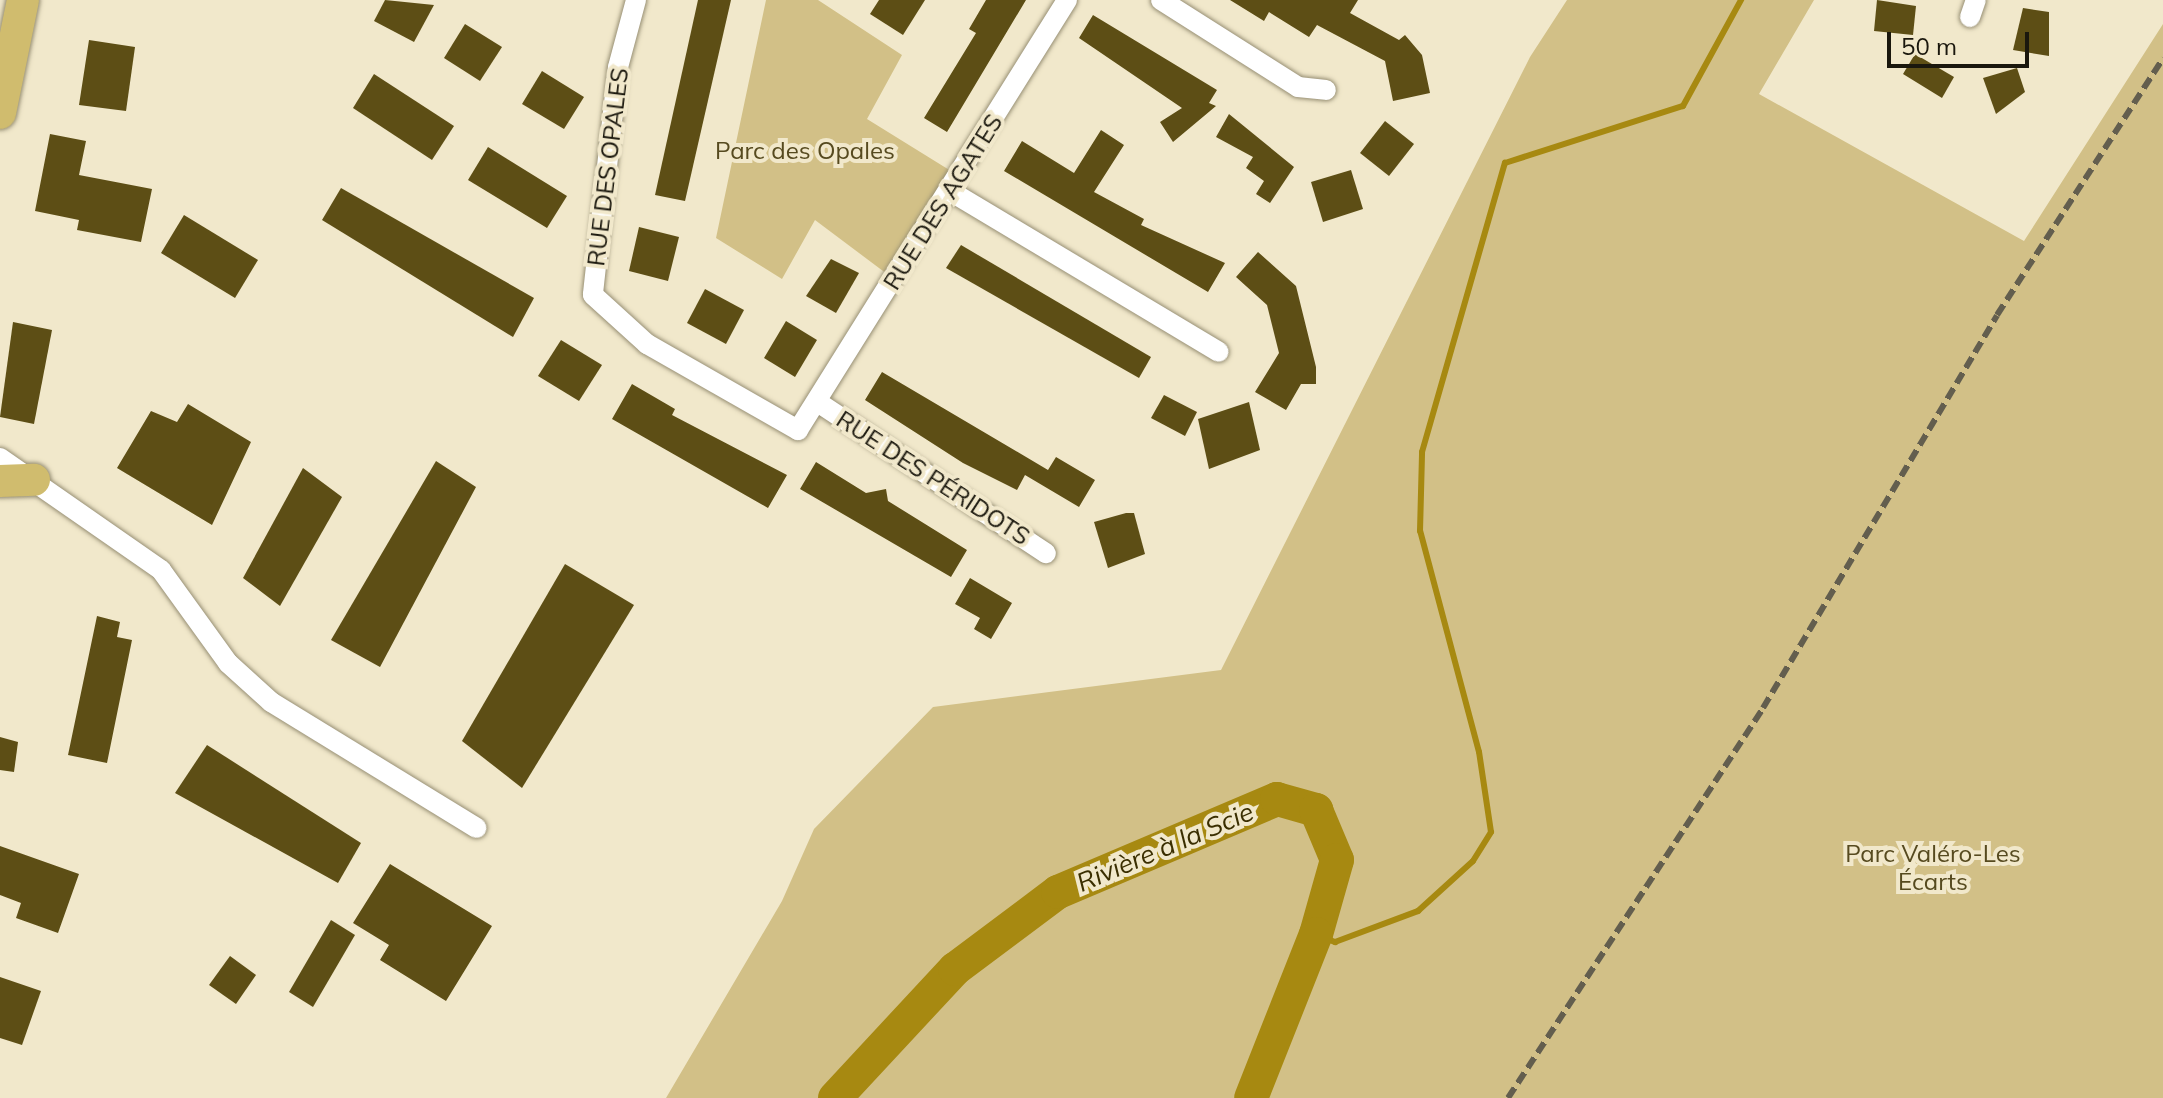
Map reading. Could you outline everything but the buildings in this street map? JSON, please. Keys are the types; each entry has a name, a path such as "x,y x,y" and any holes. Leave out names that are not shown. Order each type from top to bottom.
{"main road":[{"path":"0,113 23,0"},
{"path":"0,481 34,480"}],"street":[{"name":"RUE DES OPALES","path":"636,0 618,67 593,295 647,344 798,430 819,403"},
{"name":"RUE DES AGATES","path":"819,403 1067,0"},
{"path":"1161,0 1298,87 1326,90"},
{"path":"950,191 1219,352"},
{"name":"RUE DES PÉRIDOTS","path":"819,403 1046,553"},
{"path":"0,458 161,570 228,663 271,702 477,828"}],"green space":[{"name":"Parc des Opales","path":"766,0 818,0 902,55 867,119 959,176 895,280 815,220 782,279 716,238"},
{"name":"Parc Valéro-Les Écarts","path":"1567,0 1814,0 1759,94 2024,241 2163,24 2163,1098 666,1098 782,901 814,829 933,707 1221,670 1530,57"}],"waterway":[{"path":"1316,934 1335,942 1418,911 1473,861 1491,832 1479,752 1420,531 1422,452 1505,163 1683,106 1741,0"},
{"name":"Rivière à la Scie","path":"835,1098 955,969 1058,892 1277,799 1316,810 1337,860 1316,934 1251,1098"}],"railway":[{"path":"1508,1098 1763,708 1997,315 2163,58"}]}
